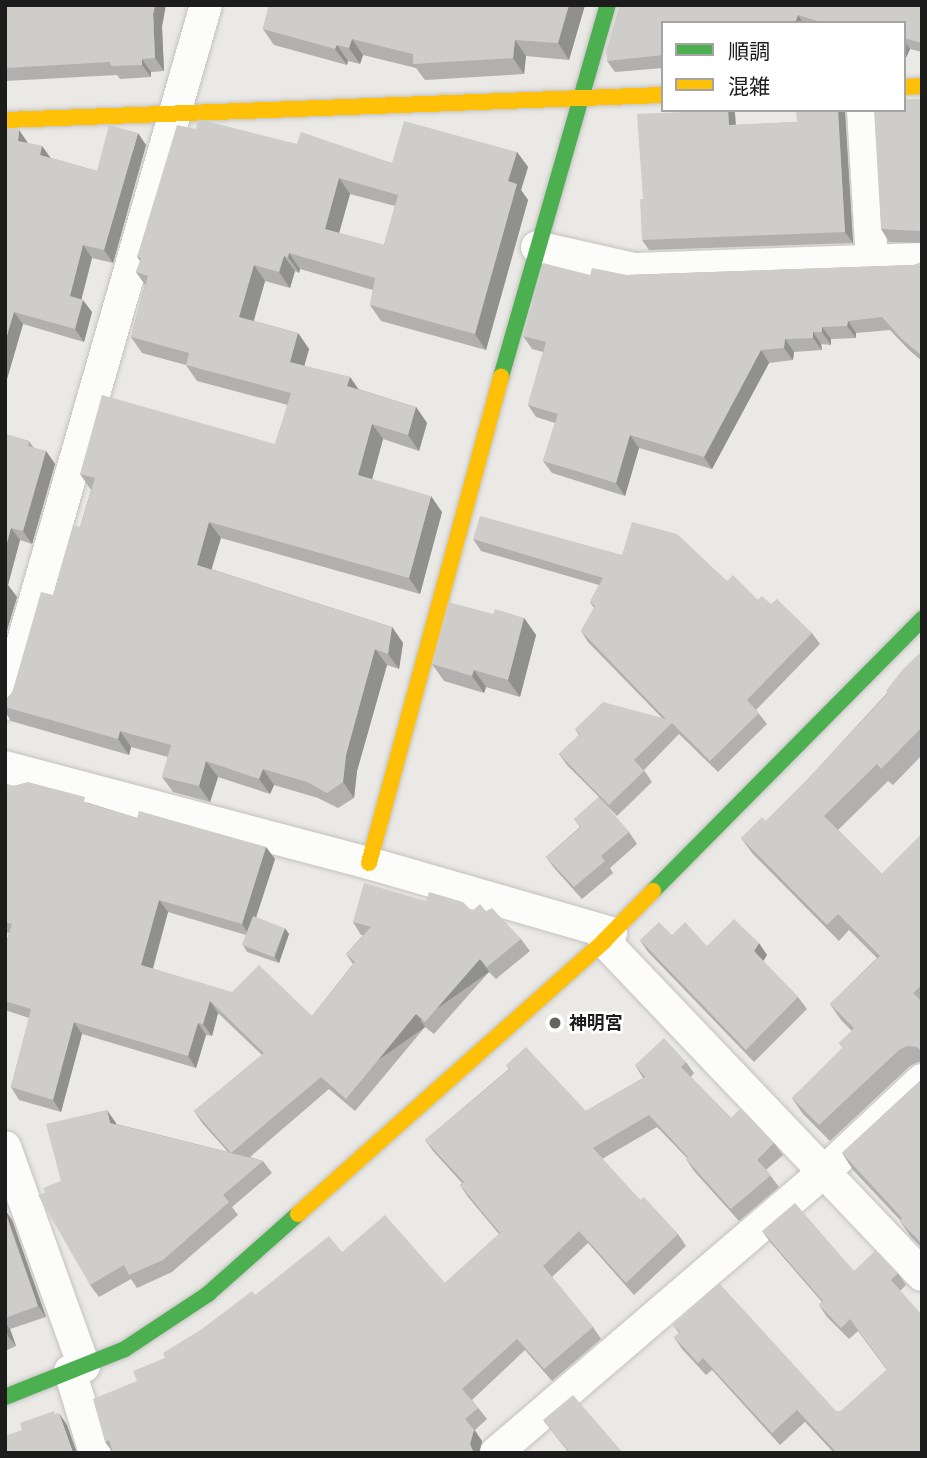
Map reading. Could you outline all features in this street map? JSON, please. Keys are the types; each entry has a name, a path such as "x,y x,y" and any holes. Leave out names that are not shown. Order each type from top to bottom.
{"street":[{"path":"5,704 205,5"},
{"path":"369,863 537,247 608,5"},
{"path":"5,120 661,95"},
{"path":"863,112 872,261"},
{"path":"537,247 635,269 922,259"},
{"path":"5,1397 125,1349 208,1294 607,937 922,620"},
{"path":"5,767 369,863 607,937 823,1174 922,1275"},
{"path":"496,1453 823,1174 922,1080"},
{"path":"5,1147 77,1369 95,1453"}],"building":[{"path":"5,5 155,5 155,58 142,59 142,65 111,66 110,62 5,68"},
{"path":"269,5 569,5 558,43 515,40 513,58 413,64 413,54 352,39 349,48 337,45 335,49 263,29"},
{"path":"922,5 922,43 906,39 906,21 818,21 798,15 796,21 661,21 661,55 607,61 606,51 619,7"},
{"path":"906,99 922,99 922,231 881,229 874,112 906,112"},
{"path":"728,112 729,125 797,122 796,112 838,112 845,232 642,240 640,199 643,199 637,114"},
{"path":"198,119 297,144 301,132 392,163 404,121 517,152 508,181 517,184 475,334 370,305 375,278 289,253 288,257 284,256 279,272 254,265 239,317 298,333 290,362 350,377 347,386 416,407 408,435 372,424 358,475 431,496 409,578 209,522 197,565 392,627 388,654 375,649 346,755 343,782 327,793 307,782 263,769 259,779 206,761 199,786 162,777 171,745 120,731 118,739 5,707 5,700 12,693 41,592 53,595 73,525 80,527 95,478 80,474 102,395 275,444 291,393 186,365 189,353 131,337 148,276 136,272 141,258 137,257 177,125 196,129","holes":["339,178 398,195 384,245 325,229"]},
{"path":"109,125 138,133 104,250 83,245 70,296 83,300 75,329 14,312 5,342 5,129 19,130 18,141 42,146 40,155 97,171"},
{"path":"922,262 922,356 882,317 848,321 847,326 822,327 822,332 813,332 813,338 785,339 784,348 761,350 704,457 630,435 616,483 543,461 558,414 528,405 546,342 523,336 543,263 590,275 592,268 627,275 914,265"},
{"path":"5,434 29,441 28,446 46,451 23,531 11,528 5,550"},
{"path":"480,516 622,555 632,522 677,534 727,581 733,575 758,600 762,596 771,604 777,599 812,633 747,700 759,713 710,761 672,723 634,760 644,771 609,805 559,754 580,734 575,729 603,702 666,719 581,631 595,606 590,602 603,578 473,539"},
{"path":"448,602 493,614 495,609 524,618 508,680 474,670 472,676 432,664"},
{"path":"922,651 922,727 881,769 877,764 824,816 882,874 922,834 922,985 913,993 922,1002 922,1052 917,1047 907,1046 899,1050 819,1125 792,1098 843,1047 839,1043 854,1028 830,1004 880,956 838,914 827,925 741,838 762,817 766,821 808,779 888,693 886,691 903,669"},
{"path":"28,782 85,797 84,802 137,818 139,811 266,847 242,924 159,900 141,965 232,992 259,965 312,1016 355,962 346,954 371,927 353,922 364,883 426,901 429,892 463,902 472,911 480,904 486,911 492,908 521,939 487,967 480,959 425,1022 416,1014 346,1099 321,1077 231,1153 194,1111 264,1053 210,1001 203,1024 198,1023 188,1056 74,1022 53,1100 11,1087 31,1009 5,1001 5,947 12,924 5,922 5,788"},
{"path":"599,797 629,832 601,856 605,861 574,887 546,857 581,827 574,819"},
{"path":"253,916 285,928 274,957 242,945"},
{"path":"734,919 759,943 754,951 798,997 746,1050 640,940 659,922 672,935 685,922 707,946"},
{"path":"664,1038 686,1062 681,1067 731,1118 741,1108 774,1143 757,1160 771,1175 731,1209 649,1115 593,1148 640,1200 644,1197 678,1234 626,1283 579,1231 543,1266 593,1327 544,1369 517,1339 462,1389 478,1408 465,1419 474,1430 470,1444 474,1453 113,1453 109,1440 105,1442 93,1399 137,1381 133,1371 165,1358 163,1353 202,1329 252,1291 255,1295 329,1236 342,1252 385,1215 445,1283 500,1233 460,1185 464,1182 425,1140 510,1069 506,1065 526,1047 586,1111 645,1077 635,1065"},
{"path":"922,1079 921,1243 900,1221 902,1218 842,1153"},
{"path":"107,1110 110,1123 263,1161 223,1195 229,1202 163,1260 129,1275 124,1265 90,1285 38,1195 45,1193 43,1188 61,1181 46,1124"},
{"path":"795,1203 854,1271 876,1250 898,1273 891,1280 922,1315 922,1453 837,1453 797,1410 772,1433 703,1358 698,1363 674,1337 680,1332 673,1325 719,1283 836,1411 841,1411 887,1369 850,1319 841,1328 819,1305 823,1301 762,1231"},
{"path":"5,1212 38,1306 5,1318"},
{"path":"573,1395 623,1453 570,1453 543,1420"},
{"path":"54,1411 55,1414 59,1413 73,1453 5,1453 5,1436 22,1430 20,1423"}],"traffic: fast":[{"path":"501,377 608,5"},
{"path":"653,891 922,619"},
{"path":"5,1397 125,1349 208,1294 298,1214"}],"traffic: slow":[{"path":"906,87 922,86"},
{"path":"5,120 661,95"},
{"path":"369,863 501,377"},
{"path":"298,1214 604,941 653,891"}],"place":[{"name":"神明宮","path":"555,1023"}]}
